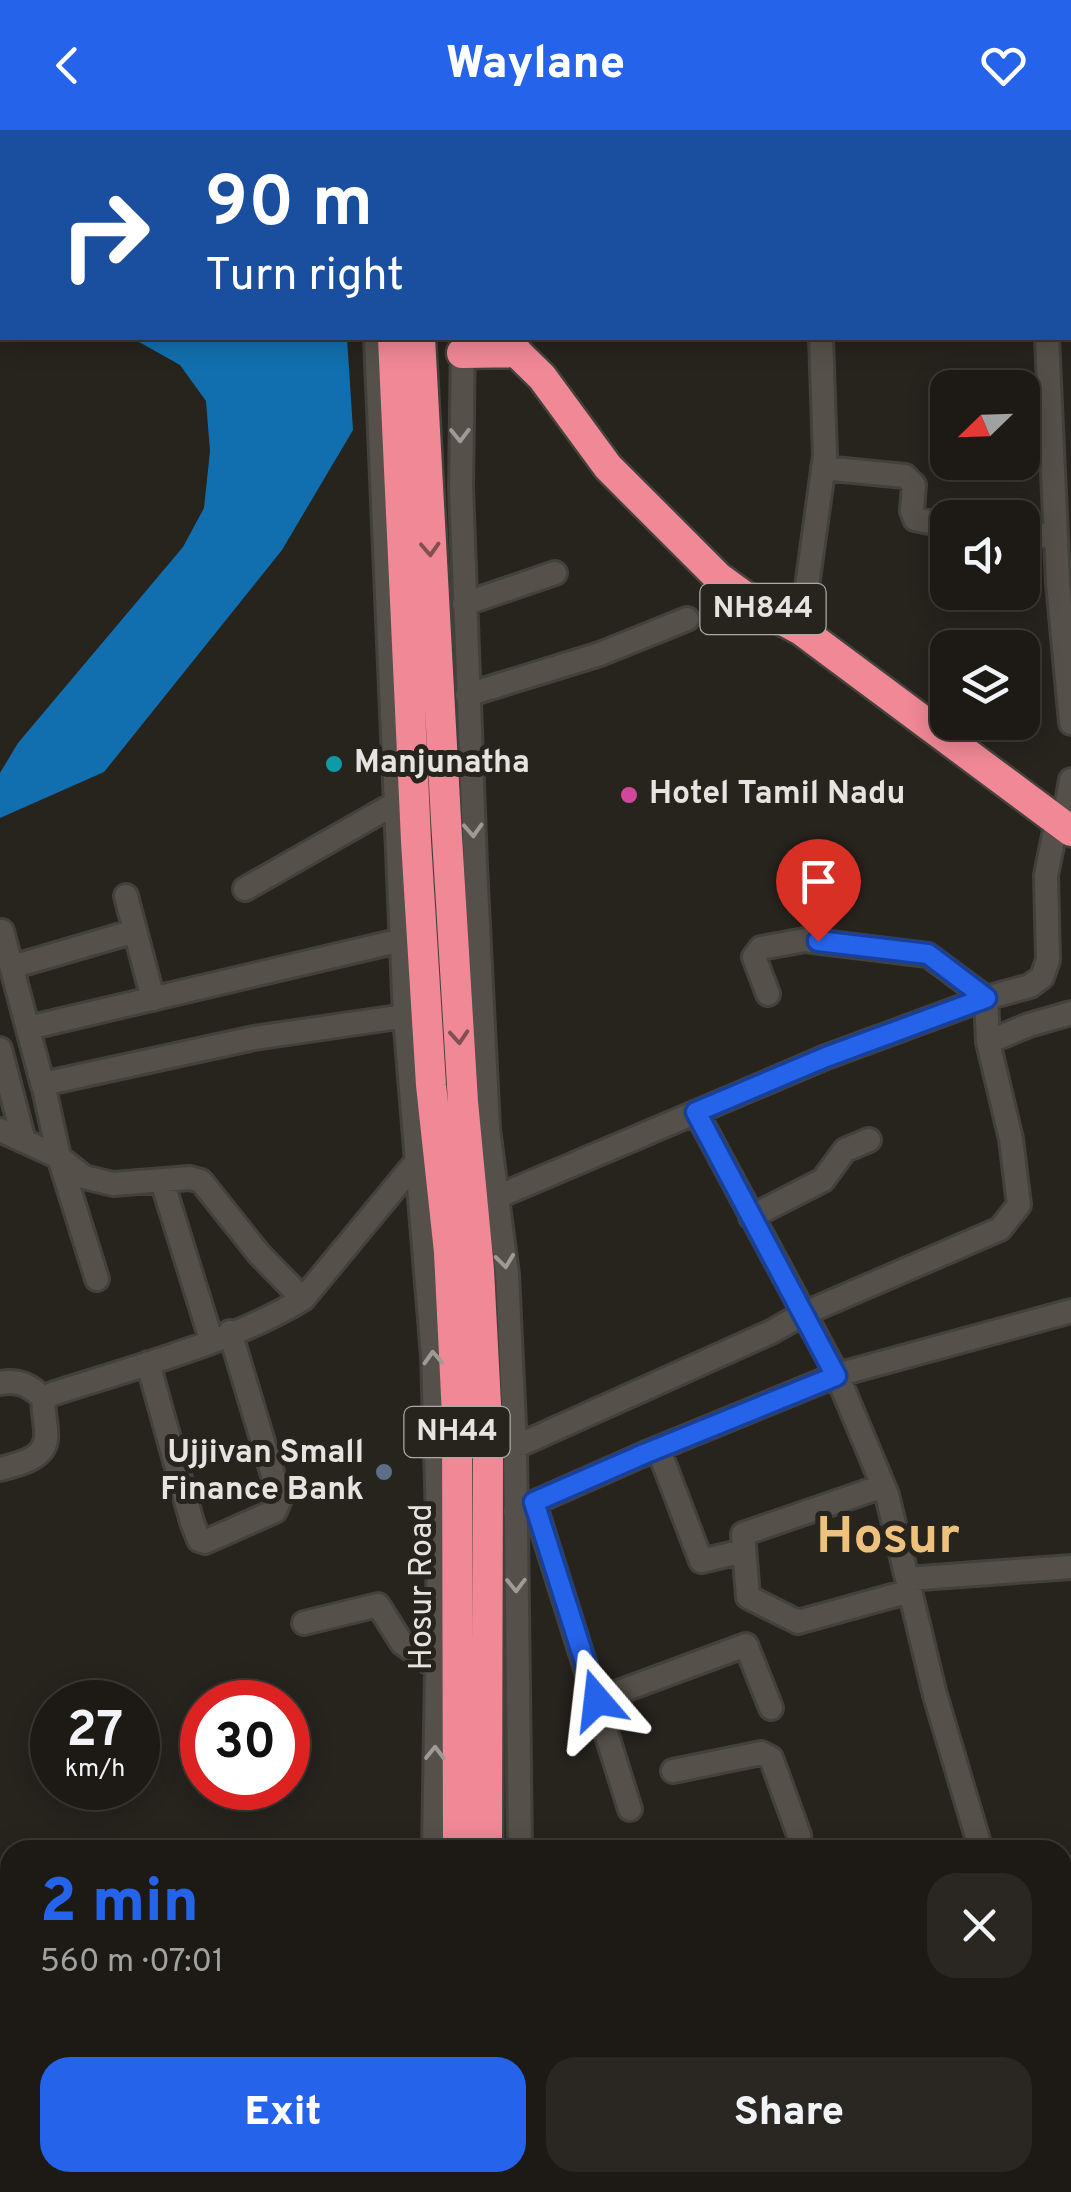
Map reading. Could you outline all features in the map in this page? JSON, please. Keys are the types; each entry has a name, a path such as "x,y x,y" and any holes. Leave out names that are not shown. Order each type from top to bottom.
{"highway":[{"name":"NH44","path":"394,340 407,381 471,1098"},
{"name":"NH44","path":"419,340 407,381 424,1083"},
{"path":"462,345 513,342"},
{"name":"NH844","path":"513,342 608,467 720,578 801,630 1064,826"},
{"name":"Hosur Road","path":"424,1083 448,1252 473,1781 485,1840"},
{"name":"Hosur Road","path":"460,1840 473,1781 488,1443 471,1098"}],"street":[{"path":"376,340 405,1016 424,1083 417,1161 433,1356 440,1548 434,1840"},
{"path":"801,630 823,468 821,340"},
{"path":"1049,340 1061,386 1061,531 1071,723"},
{"path":"462,345 460,449 468,695 471,1098 497,1197 507,1274 515,1447 525,1507 520,1840"},
{"path":"823,468 912,479 915,519 930,524"},
{"path":"464,604 555,573"},
{"path":"468,695 600,654 687,619"},
{"path":"497,1197 826,1057 986,998 1030,986 1042,977 1048,960 1046,875 1064,826 1071,780"},
{"path":"245,888 396,803"},
{"path":"126,896 153,999"},
{"path":"2,931 59,1157 97,1279"},
{"path":"12,967 135,931"},
{"path":"28,1028 402,940"},
{"path":"768,994 755,952 804,940 928,954 986,998"},
{"path":"515,1447 803,1314 1000,1229 1019,1205 1011,1138 988,1042 986,998"},
{"path":"988,1042 1071,1013"},
{"path":"43,1086 254,1038 405,1016"},
{"path":"0,1049 24,1141"},
{"path":"696,1112 836,1376 883,1486 935,1695 979,1840"},
{"path":"0,1130 59,1157 84,1177 113,1184 190,1178 201,1181 259,1254 303,1299"},
{"path":"752,1217 823,1180 846,1150 869,1140"},
{"path":"44,1399 221,1336 303,1299 417,1161"},
{"path":"148,1362 199,1540 205,1542 274,1511 280,1499 162,1182"},
{"path":"525,1507 836,1376 1071,1311"},
{"path":"0,1383 18,1382 33,1388 44,1399 48,1438 42,1452 24,1464 0,1469"},
{"path":"658,1448 701,1561 744,1551"},
{"path":"883,1486 743,1534 748,1597 798,1622 908,1585 1071,1567"},
{"path":"525,1507 597,1700 630,1810"},
{"path":"304,1623 378,1605 402,1643 437,1668"},
{"path":"597,1700 746,1646 771,1708"},
{"path":"674,1771 762,1753 771,1758 800,1840"}],"water":[{"path":"136,340 347,340 353,430 282,550 104,772 0,818 0,773 18,743 183,547 204,508 210,451 206,401 180,365"}],"place":[{"name":"Manjunatha","path":"334,764"},
{"name":"Hotel Tamil Nadu","path":"629,795"},
{"name":"Ujjivan Small Finance Bank","path":"384,1472"}],"district":[{"name":"Hosur","path":"888,1539"}],"route":[{"path":"597,1700 534,1502 836,1376 696,1112 826,1057 986,998 928,954 818,941"}]}
